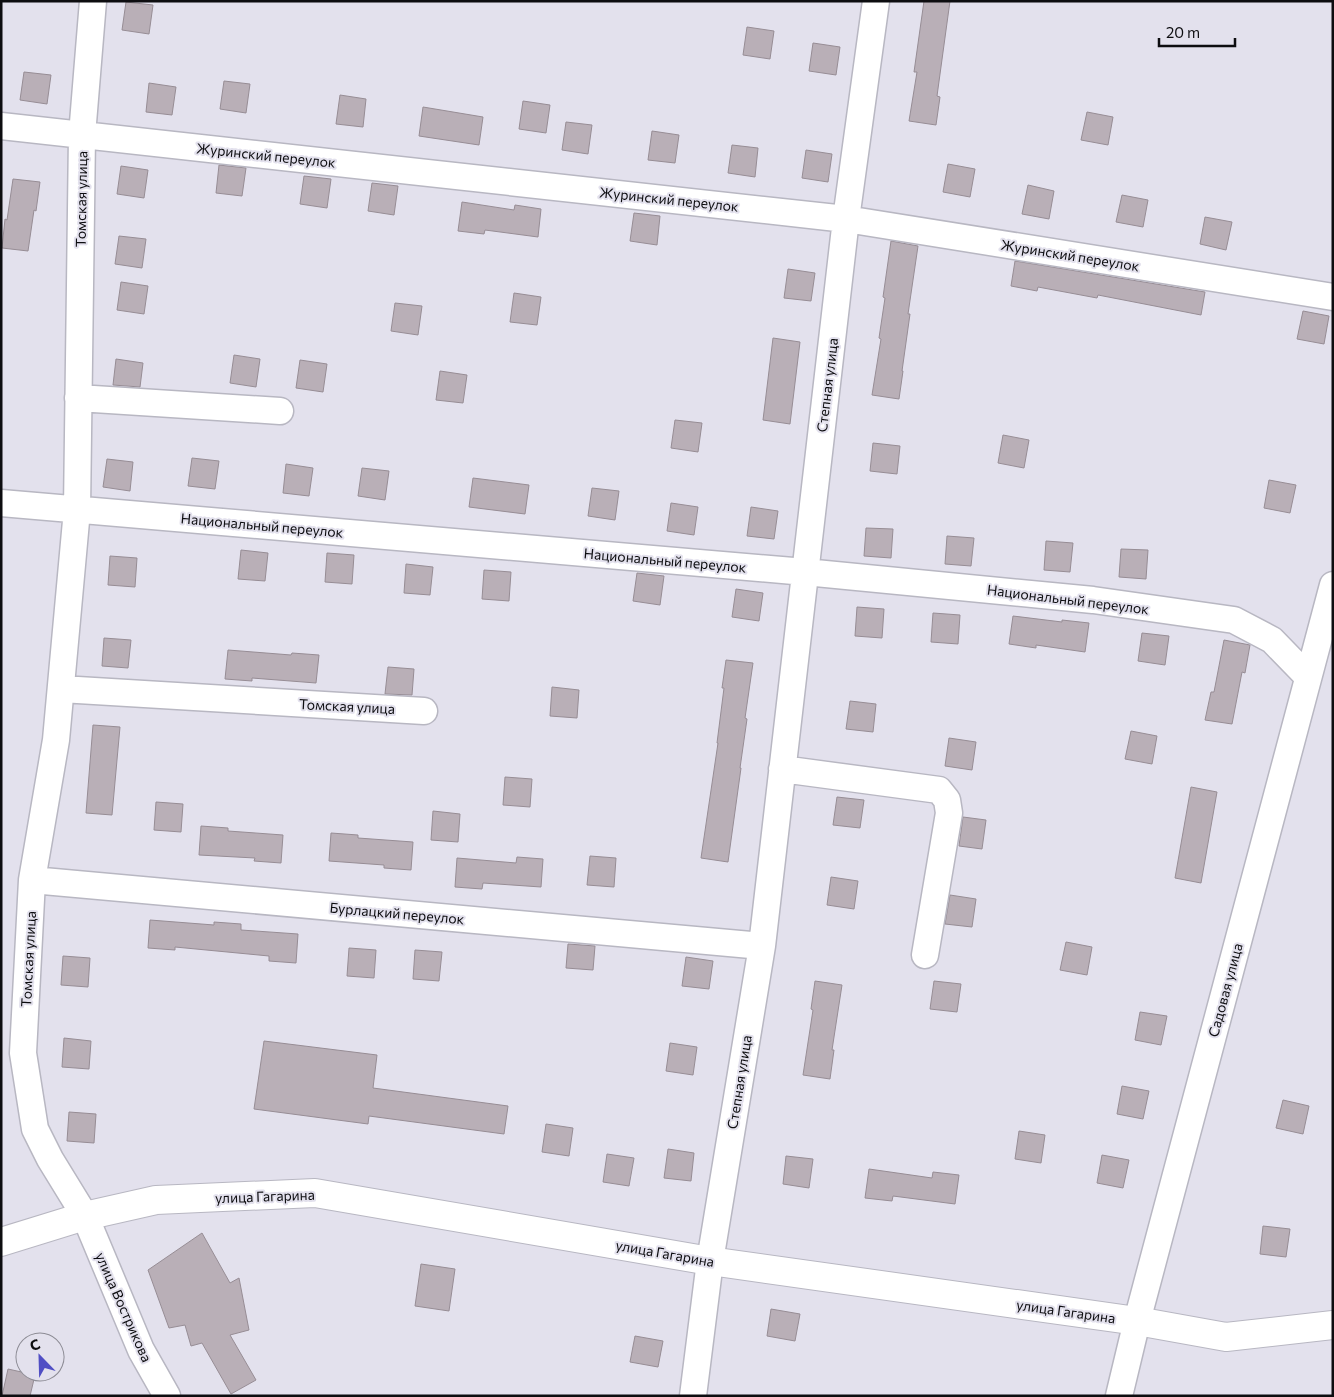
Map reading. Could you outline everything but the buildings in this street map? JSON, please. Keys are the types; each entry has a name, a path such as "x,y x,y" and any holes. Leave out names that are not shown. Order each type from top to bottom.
{"main road":[{"name":"улица Гагарина","path":"1,1242 85,1216 156,1200 315,1193 710,1261 1137,1321 1226,1336 1333,1325"}],"street":[{"name":"Томская улица","path":"85,1216 50,1159 35,1129 12,1052 32,880 56,740 77,510 82,134 93,1"},
{"name":"Степная улица","path":"693,1396 710,1261 762,946 846,219 876,1"},
{"name":"Журинский переулок","path":"1,126 846,219 1333,297"},
{"path":"78,398 280,411"},
{"name":"Национальный переулок","path":"1,502 805,572 1093,600 1234,620 1272,640 1308,677"},
{"name":"Садовая улица","path":"1119,1396 1137,1321 1333,585"},
{"name":"Томская улица","path":"61,689 424,711"},
{"path":"782,769 939,790 947,800 950,813 925,955"},
{"name":"Бурлацкий переулок","path":"32,880 762,946"},
{"name":"улица Вострикова","path":"85,1216 141,1350 167,1396"}]}
